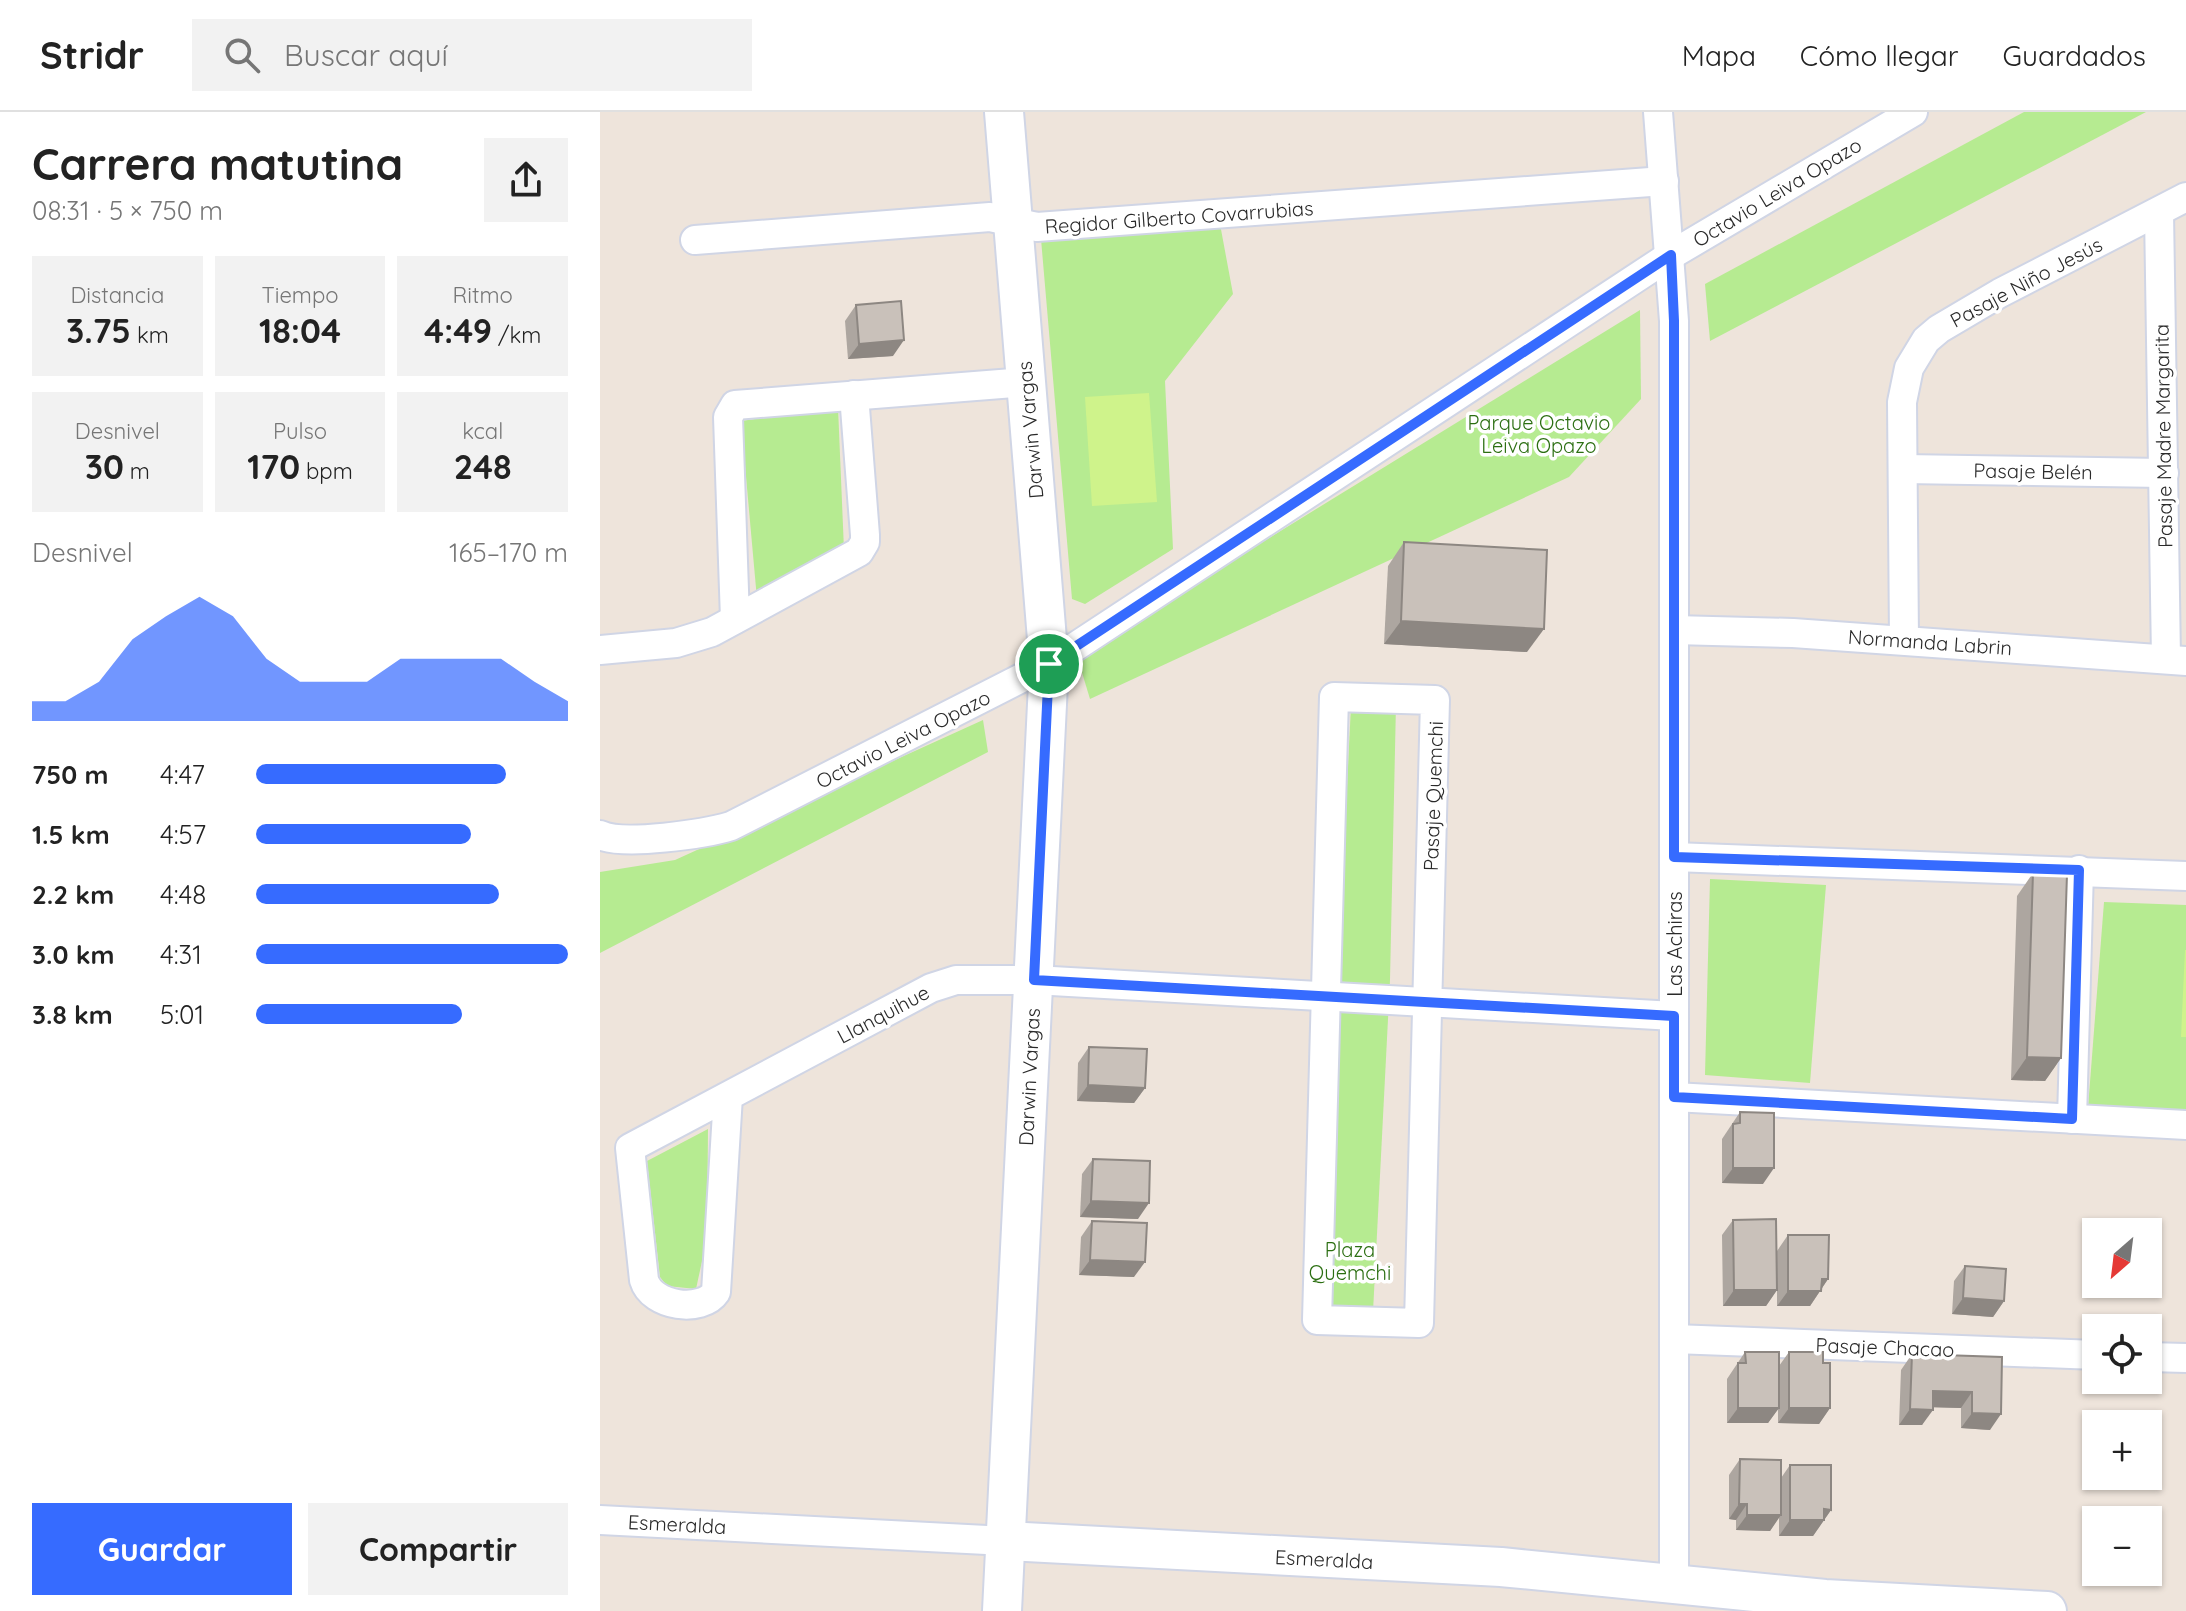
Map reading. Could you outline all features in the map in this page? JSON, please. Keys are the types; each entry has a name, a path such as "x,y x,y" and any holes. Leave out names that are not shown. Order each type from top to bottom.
{"street":[{"name":"Darwin Vargas","path":"1002,1611 1049,664 1004,112"},
{"name":"Las Achiras","path":"1658,112 1674,321 1674,1584"},
{"name":"Octavio Leiva Opazo","path":"600,835 616,840 693,834 731,826 1049,664 1671,255 1913,112"},
{"name":"Regidor Gilberto Covarrubias","path":"695,240 990,217 1037,227 1664,181"},
{"name":"Pasaje Niño Jesús","path":"1904,640 1904,385 1916,353 1939,329 2000,293 2186,197"},
{"name":"Pasaje Madre Margarita","path":"2159,212 2164,473 2176,660"},
{"path":"735,619 729,412 740,403 1026,382"},
{"path":"600,650 690,640 855,556 863,548 865,535 854,395"},
{"name":"Pasaje Belén","path":"1903,469 2164,473"},
{"name":"Normanda Labrin","path":"1674,630 1904,640 2176,660"},
{"name":"Pasaje Quemchi","path":"1334,697 1435,700 1427,1002 1419,1323 1317,1320 1334,697"},
{"path":"1674,857 2186,876"},
{"path":"2072,1119 2079,870"},
{"name":"Llanquihue","path":"728,1096 716,1292 700,1303 657,1299 650,1294 644,1280 630,1148 931,988 956,980 1034,980 1674,1016"},
{"path":"1674,1097 2186,1125"},
{"name":"Pasaje Chacao","path":"1674,1339 2082,1354"},
{"path":"2162,1357 2186,1358"},
{"name":"Esmeralda","path":"600,1520 1501,1567 1825,1599 2047,1611"}],"green space":[{"path":"2024,112 2146,112 1710,341 1705,284"},
{"path":"1220,224 1233,294 1165,381 1173,549 1085,604 1072,599 1041,239"},
{"name":"Parque Octavio Leiva Opazo","path":"1640,310 1641,399 1569,477 1090,699 1077,656"},
{"path":"1149,393 1157,502 1092,506 1085,397"},
{"path":"838,407 844,550 757,599 741,421"},
{"name":"Plaza Quemchi","path":"1396,704 1390,980 1373,1312 1321,1309 1351,706"},
{"path":"983,720 988,752 600,953 600,872 675,860"},
{"path":"1710,879 1826,885 1810,1083 1705,1075"},
{"path":"2104,902 2186,905 2186,1114 2088,1108"},
{"path":"2185,950 2186,1037 2181,1037"},
{"path":"708,1129 707,1238 696,1289 667,1286 660,1277 647,1161"}],"building":[{"path":"901,301 904,340 859,344 856,305"},
{"path":"1404,542 1547,550 1544,629 1401,621"},
{"path":"2033,873 2067,874 2061,1058 2027,1057"},
{"path":"1089,1047 1147,1049 1145,1088 1088,1085"},
{"path":"1740,1112 1774,1113 1774,1168 1733,1168 1733,1124 1740,1123"},
{"path":"1093,1159 1150,1161 1149,1203 1091,1201"},
{"path":"1776,1219 1777,1290 1734,1290 1733,1220"},
{"path":"1092,1221 1147,1223 1145,1262 1090,1260"},
{"path":"1788,1235 1829,1235 1828,1279 1822,1279 1821,1291 1788,1291"},
{"path":"1965,1266 2006,1269 2004,1301 1963,1298"},
{"path":"1745,1352 1779,1352 1779,1408 1738,1408 1738,1363 1746,1363"},
{"path":"1789,1352 1823,1352 1823,1363 1830,1363 1830,1408 1789,1408"},
{"path":"1912,1354 2002,1357 2001,1414 1972,1413 1972,1392 1933,1391 1933,1410 1910,1409"},
{"path":"1740,1459 1781,1460 1781,1515 1747,1515 1747,1504 1739,1504"},
{"path":"1790,1465 1831,1465 1831,1510 1824,1509 1824,1520 1790,1520"}],"route":[{"path":"1671,255 1674,321 1674,857 2079,870 2072,1119 1674,1097 1674,1016 1034,980 1049,664 1671,255"}]}
